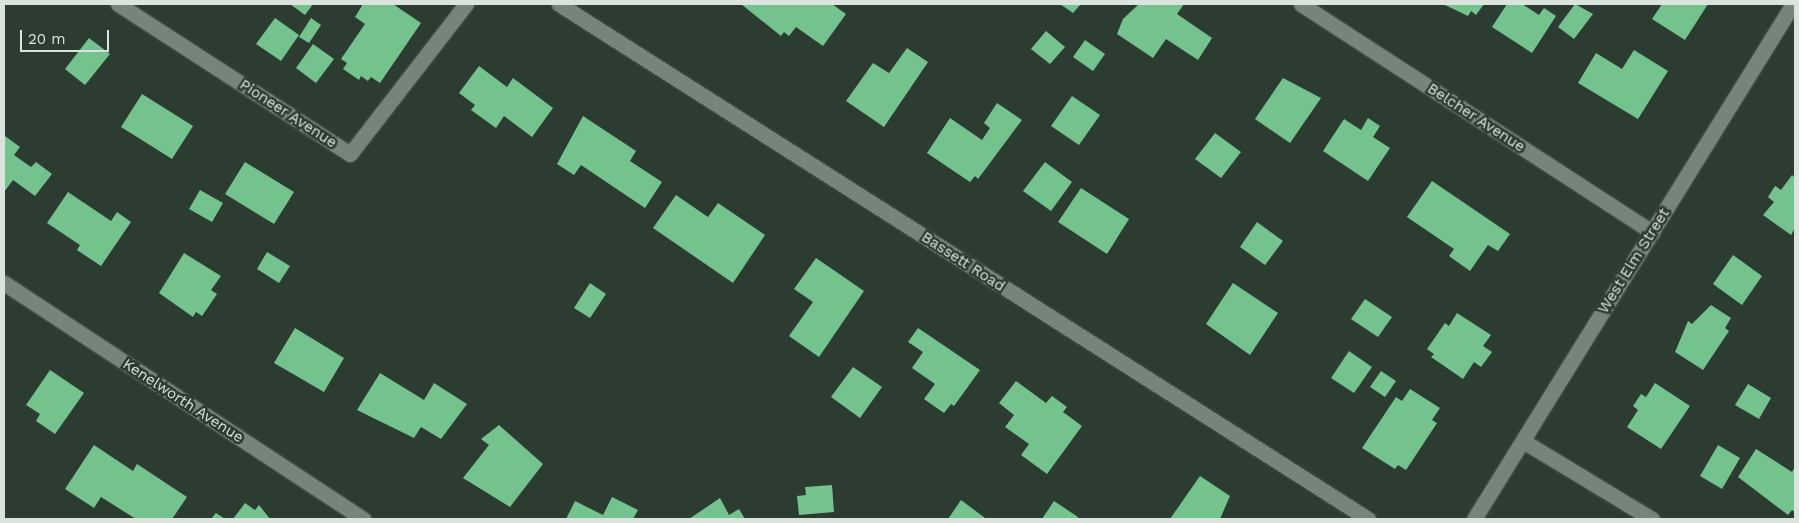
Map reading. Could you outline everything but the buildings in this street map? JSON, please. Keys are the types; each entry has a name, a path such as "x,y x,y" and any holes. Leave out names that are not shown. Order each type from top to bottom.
{"street":[{"name":"Pioneer Avenue","path":"118,4 350,154 466,4"},
{"name":"Bassett Road","path":"559,4 1368,519"},
{"name":"Belcher Avenue","path":"1300,4 1652,232"},
{"name":"West Elm Street","path":"1474,519 1793,4"},
{"name":"Kenelworth Avenue","path":"4,283 363,519"},
{"path":"1523,441 1652,519"}]}
